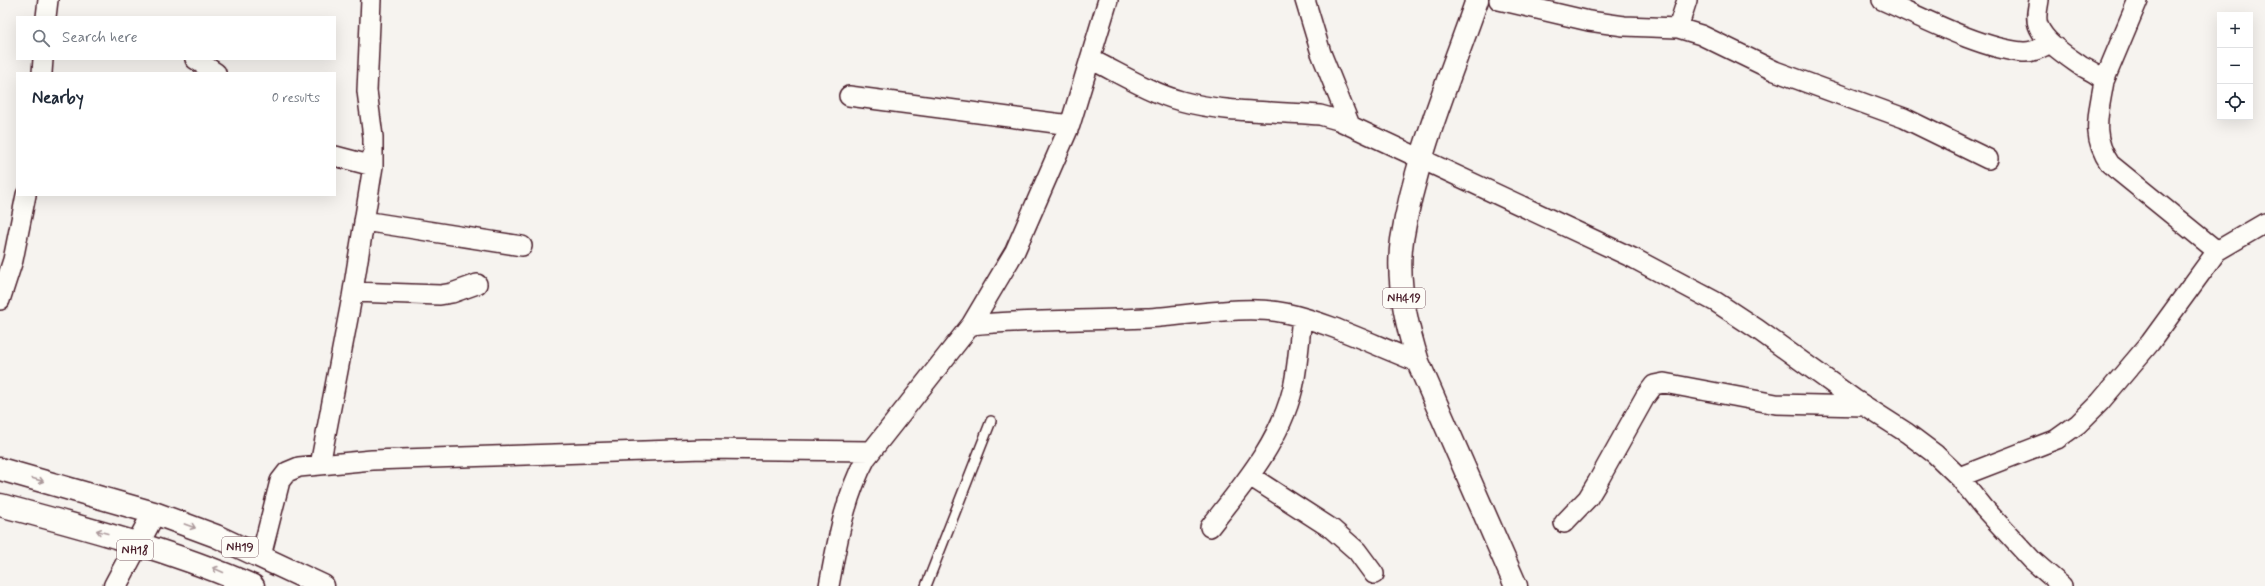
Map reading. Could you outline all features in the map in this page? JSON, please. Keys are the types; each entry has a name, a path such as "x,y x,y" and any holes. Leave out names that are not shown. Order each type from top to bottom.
{"highway":[{"name":"NH419","path":"1477,0 1422,158 1402,241 1401,275 1409,334 1418,362 1516,586"},
{"name":"NH19","path":"0,469 154,513 216,536 324,586"},
{"name":"NH19","path":"0,504 139,542 206,565 253,586"},
{"name":"NH18","path":"115,586 154,513"}],"street":[{"path":"46,16 48,0"},
{"path":"320,465 353,292 373,166 373,137 367,91 371,0"},
{"path":"829,586 836,543 849,497 857,475 870,451 971,325 1015,251 1070,125 1108,0"},
{"path":"1305,0 1321,53 1350,125"},
{"path":"1499,0 1589,21 1624,26 1678,28 1701,35 1775,71 1904,118 1988,159"},
{"path":"1678,28 1687,0"},
{"path":"1882,0 1972,39 1998,46 2023,52 2034,51 2052,43"},
{"path":"2039,0 2038,24 2052,43 2082,66 2097,73 2104,81"},
{"path":"2138,0 2104,81 2096,130 2102,152 2110,164 2217,251"},
{"path":"1090,59 1158,93 1181,101 1208,106 1320,115 1350,125 1674,278 1757,329 1864,406 1907,433 1935,454 1959,476 1984,508 2032,560 2062,586"},
{"path":"42,72 43,60"},
{"path":"196,60 214,72"},
{"path":"849,96 1070,125"},
{"path":"336,156 373,166"},
{"path":"0,300 13,260 26,196"},
{"path":"364,221 522,246"},
{"path":"1959,476 2057,439 2078,424 2100,402 2150,343 2217,251 2265,223"},
{"path":"353,292 440,294 452,293 477,284"},
{"path":"971,325 1018,321 1146,318 1253,311 1285,312 1418,362"},
{"path":"1210,528 1250,476 1274,437 1287,408 1293,387 1302,318"},
{"path":"1564,523 1588,498 1598,483 1645,397 1654,385 1664,383 1776,404 1864,406"},
{"path":"261,556 280,481 287,472 300,466 372,460 704,449 870,451"},
{"path":"1250,476 1332,529 1357,551 1374,574"}],"lane":[{"path":"926,586 991,421"}]}
